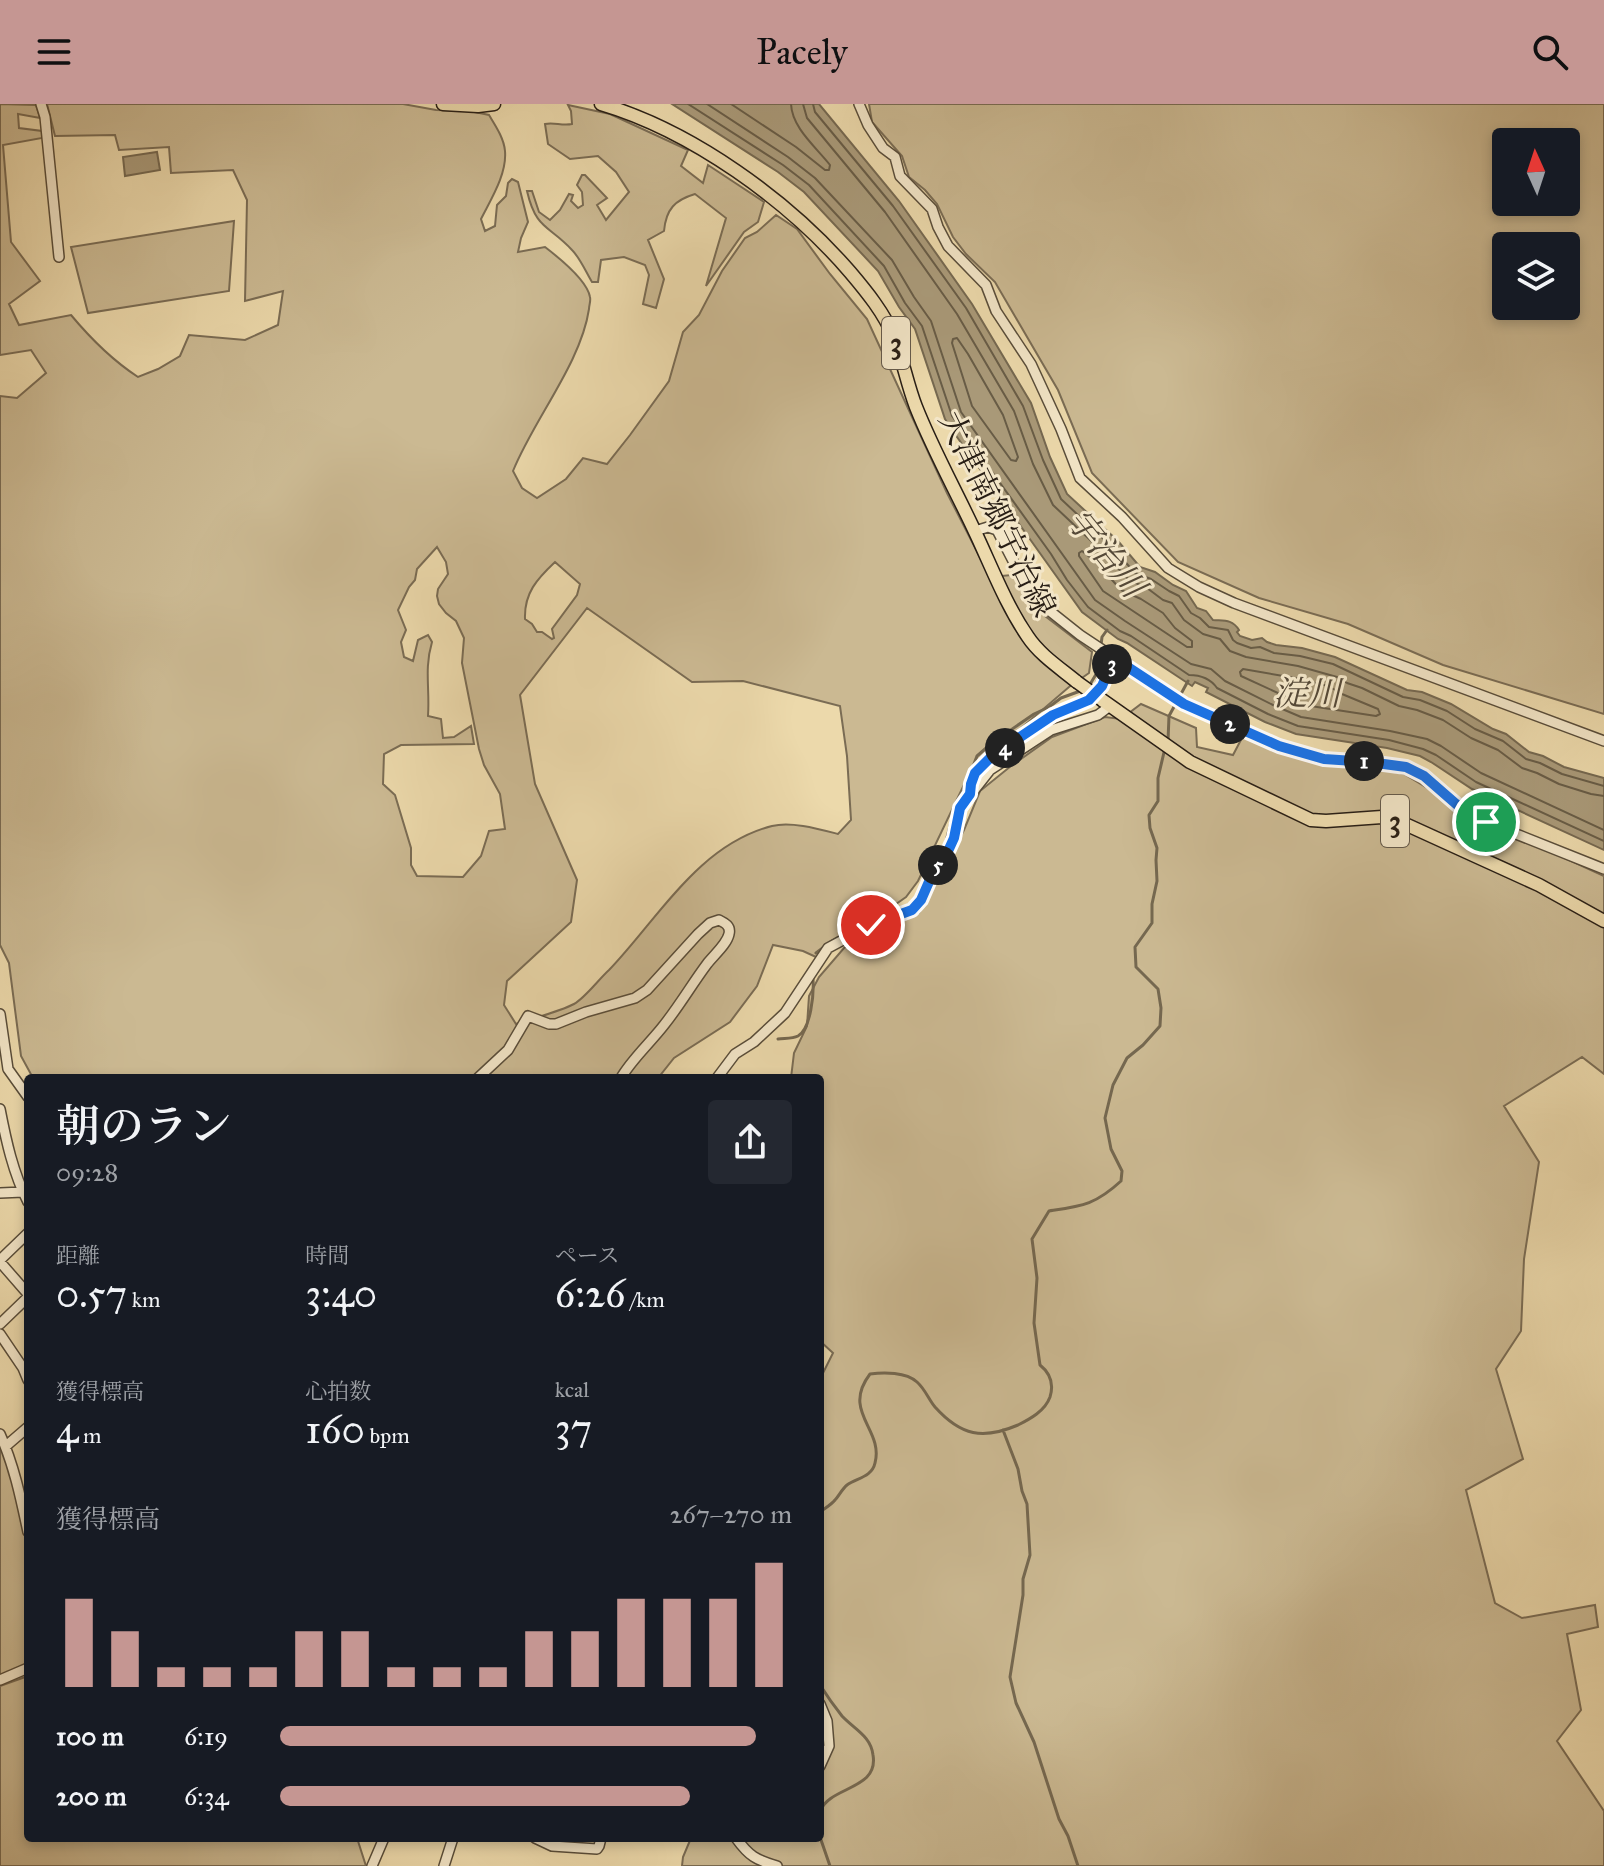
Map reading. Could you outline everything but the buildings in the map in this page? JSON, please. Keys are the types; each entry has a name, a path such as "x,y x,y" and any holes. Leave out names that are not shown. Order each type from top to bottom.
{"main road":[{"path":"443,104 494,104"},
{"name":"大津南郷宇治線","path":"601,104 669,131 769,195 836,256 874,301 894,336 916,406 1006,598 1028,638 1077,682 1179,755 1217,777 1311,820 1382,817 1405,824 1539,885 1604,921"}],"street":[{"path":"41,104 45,117 59,257"},
{"path":"859,104 883,148 895,157 900,176 932,209 948,246 986,285 996,311 1031,364 1080,478 1122,517 1168,568 1234,603 1604,741"},
{"path":"975,531 988,527 997,530 1023,580 1046,608 1093,644 1184,704 1279,746 1324,759 1406,767 1424,776 1463,810 1486,822 1604,869"},
{"path":"970,794 975,773 992,756 1053,715 1089,700 1102,686 1111,656"},
{"path":"720,1074 735,1054 754,1042 785,1013 828,948 871,925 912,910 921,900 935,868 954,838 960,808 990,770 1051,730 1098,715 1106,703"},
{"path":"482,1074 516,1040 528,1016 556,1024 635,998 647,990 710,923 725,922 729,933 724,942 680,1005 623,1074"},
{"path":"0,1014 8,1069 24,1091"},
{"path":"0,1109 3,1145 24,1195"},
{"path":"0,1193 24,1197"},
{"path":"24,1237 0,1261 24,1291"},
{"path":"0,1324 24,1300"},
{"path":"0,1334 24,1364"},
{"path":"6,1446 24,1430"},
{"path":"0,1434 24,1513"},
{"path":"0,1680 24,1670"},
{"path":"824,1714 829,1746 824,1757"},
{"path":"372,1866 382,1842"},
{"path":"444,1866 452,1842"},
{"path":"544,1842 552,1846 597,1849 600,1842"},
{"path":"739,1842 751,1857 777,1866"}],"shaded area":[{"path":"0,104 36,105 40,118 18,114 19,128 42,131 42,138 3,145 11,242 40,281 9,304 19,325 71,315 102,349 138,377 180,356 189,335 245,340 278,325 283,291 245,301 247,200 233,170 171,173 169,147 119,150 115,135 55,136 47,104 403,104 489,115 503,141 505,160 498,186 481,219 485,231 495,226 497,205 506,196 508,183 512,179 518,182 528,222 518,252 545,247 578,276 590,298 577,350 513,471 522,488 537,498 566,479 583,458 607,464 669,381 683,332 699,315 722,271 745,238 776,215 797,229 867,319 947,493 990,577 1012,575 1045,616 1092,652 1089,673 970,772 918,881 906,897 853,926 816,957 773,945 757,986 730,1022 674,1058 661,1074 31,1074 21,1056 9,963 0,945 0,396 17,398 46,373 31,350 0,355","holes":["437,547 446,562 448,574 437,596 439,604 456,621 464,638 462,663 479,749 500,794 505,829 489,831 481,856 463,877 417,876 411,865 411,848 395,795 383,784 384,754 401,745 474,744 471,726 454,737 443,738 441,719 428,716 428,670 432,642 428,635 418,640 413,661 404,657 401,642 406,630 398,610 415,580 417,569","555,562 580,584 577,595 552,629 554,638 537,632 525,619 533,587","587,608 692,682 743,681 840,706 851,820 838,834 796,825 772,826 722,849 681,886 583,997 568,1007 516,1024 504,1005 507,981 571,922 577,880 535,784 520,695"]},
{"path":"869,104 1604,104 1604,714 1443,665 1348,624 1259,598 1178,562 1092,473 1058,390 995,282 953,237 937,204 909,177 902,156 872,122"},
{"path":"568,105 610,114 688,150 681,166 703,183 708,165 764,202 758,222 744,232 706,286 726,218 695,194 673,206 664,231 648,240 664,279 656,308 643,304 649,275 645,265 624,257 601,260 598,282 592,282 575,253 539,220 527,191 532,191 539,212 550,220 569,194 573,195 571,201 578,208 583,205 582,192 577,185 582,175 607,198 597,205 606,220 629,192 616,172 598,156 570,159 548,144 545,124 572,124"},
{"path":"234,221 229,291 88,313 71,247"},
{"path":"1141,704 1196,728 1197,747 1233,755 1243,736 1404,774 1479,819 1604,876 1604,1074 1582,1057 1504,1106 1539,1162 1524,1259 1521,1331 1496,1369 1523,1459 1466,1490 1495,1603 1522,1618 1595,1605 1598,1627 1567,1634 1581,1710 1557,1741 1604,1811 1604,1866 682,1866 689,1842 824,1842 824,1371 833,1353 824,1345 824,1074 791,1074 794,1053 807,1026 809,996 819,977 844,948 885,923 919,913 964,830 980,791 1052,737 1105,717 1121,719"},
{"path":"0,1434 24,1518 24,1671 0,1680"},
{"path":"24,1677 24,1842 358,1842 366,1866 0,1866 0,1686"}],"water":[{"name":"淀川","path":"672,104 819,104 899,201 972,304 1031,403 1067,494 1118,541 1140,567 1155,572 1186,591 1197,608 1206,611 1213,620 1234,624 1240,636 1252,640 1262,638 1276,645 1335,657 1407,690 1422,692 1451,704 1506,734 1529,752 1564,767 1604,778 1604,850 1472,789 1420,756 1296,734 1265,722 1206,692 1208,688 1195,682 1192,686 1082,612 945,419 915,329 878,271 804,192"},
{"path":"157,152 160,170 125,176 123,157"}],"waterway":[{"path":"1101,645 1107,630"},
{"path":"1089,686 1098,671 1101,652"},
{"path":"1168,741 1169,716 1188,681"},
{"path":"969,777 977,756 992,743 1061,698 1083,690"},
{"path":"824,1509 847,1485 867,1474 875,1463 874,1440 861,1410 860,1399 862,1387 870,1374 907,1376 920,1385 935,1407 954,1424 983,1434 1018,1425 1048,1402 1051,1383 1049,1375 1040,1365 1034,1323 1037,1278 1032,1239 1049,1211 1088,1203 1121,1181 1122,1171 1111,1149 1105,1118 1113,1085 1127,1058 1160,1026 1158,989 1136,967 1135,947 1152,923 1157,848 1149,815 1158,801 1158,778 1165,748"},
{"path":"816,953 863,923 904,908 915,900 945,845 955,807 967,785"},
{"path":"778,1039 798,1036 806,1026 813,979"},
{"path":"1003,1430 1027,1504 1030,1555 1023,1579 1010,1677 1016,1703 1034,1742 1078,1866"},
{"path":"824,1691 842,1716 865,1738 873,1755 869,1775 824,1805"},
{"path":"822,1842 830,1866"}],"route":[{"path":"871,925 912,910 921,900 935,868 954,838 960,808 970,794 975,773 992,756 1053,715 1089,700 1102,686 1114,658 1184,704 1279,746 1324,759 1406,767 1424,776 1463,810 1486,822"}],"water label":[{"name":"宇治川","path":"1106,553"}]}
